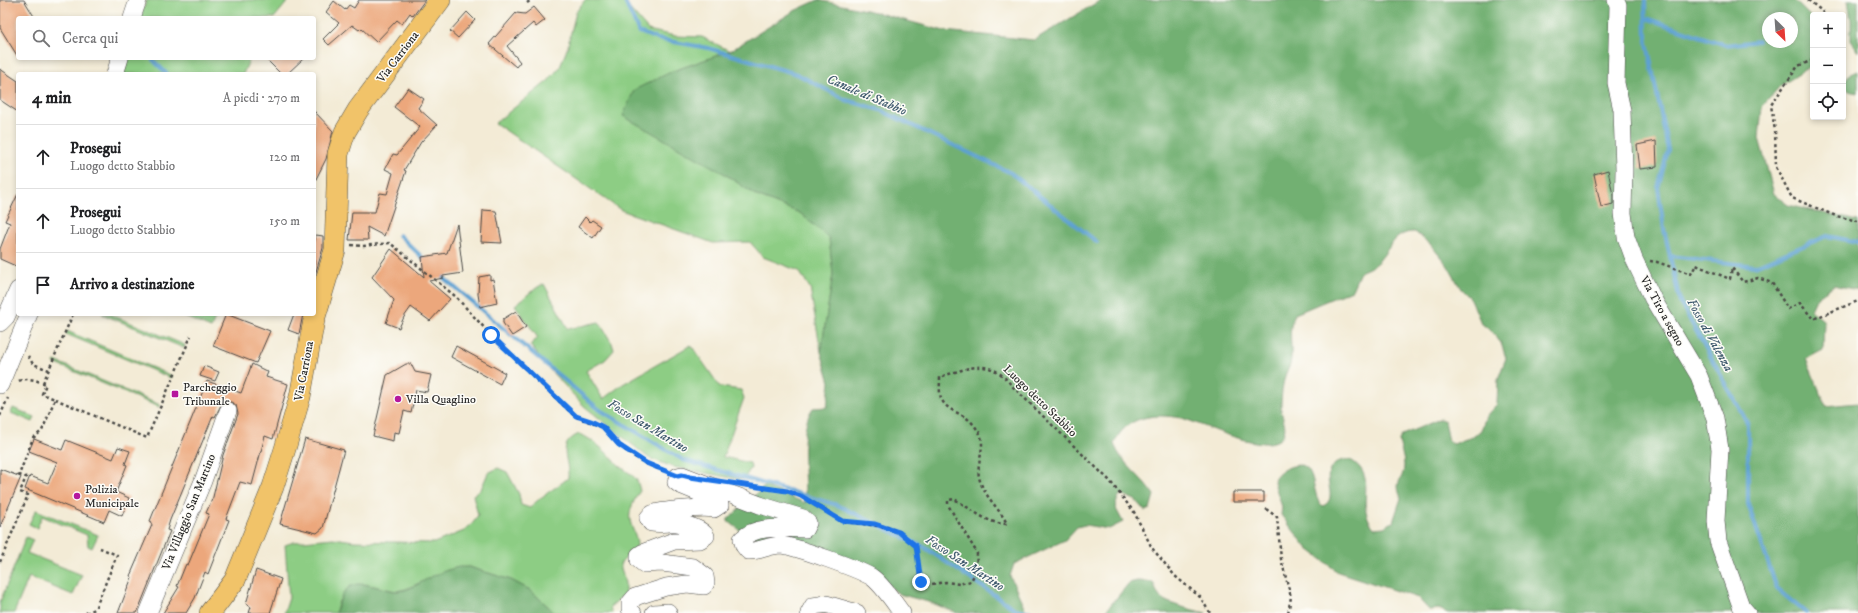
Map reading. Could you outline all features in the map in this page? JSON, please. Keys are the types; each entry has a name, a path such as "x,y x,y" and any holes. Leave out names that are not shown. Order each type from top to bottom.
{"main road":[{"name":"Via Carriona","path":"316,313 335,250 338,154 345,132 358,110 440,0"},
{"name":"Via Carriona","path":"210,613 235,580 273,487 286,449 300,397 315,316"}],"street":[{"path":"133,16 138,0"},
{"name":"Via Tiro a segno","path":"1616,0 1618,5 1616,83 1622,110 1624,170 1623,213 1626,236 1634,259 1653,299 1699,376 1715,418 1720,449 1716,521 1718,541 1741,606 1747,613"},
{"path":"116,72 120,60"},
{"path":"0,322 6,317 16,294"},
{"path":"7,388 28,316"},
{"name":"Via Villaggio San Martino","path":"148,613 203,481 228,411"},
{"path":"633,613 630,609 630,603 635,597 666,587 694,584 704,586 706,583 704,576 693,567 662,563 644,564 639,560 639,555 642,553 686,539 700,540 706,536 702,531 677,523 651,523 648,518 653,514 684,510 714,509 720,505 719,501 714,498 680,485 676,482 678,476 682,475 760,505 803,518 808,524 805,529 785,528 748,533 742,539 744,546 748,551 754,552 766,547 780,545 794,548 865,574 872,577 902,613"},
{"path":"809,613 813,606 826,604 857,613"}],"path":[{"path":"527,3 531,0"},
{"path":"1808,0 1822,12"},
{"path":"1810,61 1798,66 1771,105 1775,132 1776,167 1792,198 1836,216 1858,221"},
{"path":"335,250 346,245 363,246 390,243 455,296 491,335 576,416 603,427 619,445 646,463 678,476"},
{"path":"1634,259 1656,262 1691,274 1696,264 1730,279 1732,268 1743,282 1758,278 1772,283 1788,309 1800,303 1813,319 1858,301"},
{"path":"43,383 72,316"},
{"path":"0,416 7,388 23,378 30,378 46,384 42,394 147,438 191,336"},
{"path":"27,353 33,364 49,370"},
{"name":"Luogo detto Stabbio","path":"751,486 787,491 801,496 842,521 875,524 899,532 916,546 919,576 921,582 925,585 946,582 959,584 972,581 976,570 977,553 948,505 948,500 954,499 982,517 998,524 1007,524 1003,516 986,495 981,484 979,474 982,445 980,433 969,420 945,405 940,397 940,377 971,367 992,368 1006,378 1012,386 1109,480 1134,512 1152,548 1175,576 1200,597 1210,613"},
{"path":"0,562 28,495 20,492 26,477 19,475 33,438 42,431 55,400"},
{"path":"1266,509 1277,517 1281,559 1291,597 1288,613"},
{"path":"93,613 117,555 100,548"},
{"path":"86,613 95,609"}],"green space":[{"path":"147,0 289,0 276,16 140,16"},
{"path":"585,0 622,0 648,30 675,36 702,37 730,51 673,71 725,174 757,196 800,213 829,238 833,274 821,352 810,288 799,271 763,257 750,242 713,243 621,210 495,123 548,81 560,67 567,49 576,12"},
{"path":"818,0 875,12 944,31 1034,40 1101,0 1794,0 1810,16 1810,67 1780,86 1762,107 1759,138 1774,194 1788,205 1858,221 1858,290 1834,285 1817,297 1811,310 1824,321 1823,350 1806,359 1826,406 1858,403 1858,613 1448,613 1439,609 1429,610 1418,598 1338,572 1308,549 1281,515 1282,507 1274,482 1275,477 1279,473 1296,465 1304,466 1309,470 1319,501 1323,506 1328,502 1330,497 1328,479 1329,472 1333,466 1342,460 1348,460 1355,463 1360,468 1365,479 1365,505 1369,520 1374,528 1384,527 1393,522 1401,498 1398,484 1404,471 1399,440 1402,435 1440,419 1445,421 1449,442 1454,444 1473,437 1481,430 1486,416 1497,404 1498,379 1506,358 1501,343 1492,332 1481,323 1471,299 1461,289 1448,266 1430,244 1415,232 1401,235 1374,265 1360,272 1352,290 1295,314 1291,326 1290,365 1285,376 1281,396 1281,411 1285,428 1283,435 1276,441 1265,443 1251,441 1181,418 1161,416 1142,419 1125,427 1114,444 1122,458 1154,495 1150,509 1145,511 1135,500 1121,494 1115,507 1123,522 1109,529 1085,525 1077,527 1065,540 1014,564 1010,576 1027,613 957,613 932,603 899,594 874,574 789,543 747,536 727,520 765,486 805,503 804,440 808,417 813,408 827,407 830,382 821,352 833,274 829,238 800,213 757,196 725,174 623,116 634,90 673,71 730,51 794,11"},
{"path":"1848,0 1858,0 1858,52 1851,42 1851,20"},
{"path":"127,60 249,60 244,72 124,72"},
{"path":"1858,71 1858,93 1849,91 1846,87 1846,79 1849,75"},
{"path":"544,284 568,329 599,322 612,343 614,350 605,360 586,371 603,399 623,384 691,345 720,387 741,390 744,398 723,457 750,463 751,468 743,480 673,467 649,458 584,406 550,370 530,345 538,338 515,305"},
{"path":"107,316 114,316 185,345 184,348"},
{"path":"183,316 216,316 211,328"},
{"path":"67,331 172,376 171,378 66,334"},
{"path":"55,361 160,405 159,407 54,363"},
{"path":"13,408 35,417 33,422 11,413"},
{"path":"579,434 591,440 633,476 637,480 640,491 632,505 630,513 631,524 637,547 620,564 625,583 625,594 610,607 612,613 555,613 530,590 511,580 469,567 448,570 406,589 396,591 364,584 345,593 339,601 335,613 284,613 289,598 285,545 294,542 333,538 354,541 434,543 464,531 473,523 478,515 473,495 481,489 488,473 498,468 507,472 519,494 521,505 530,508 538,500 568,478 565,453 567,443"},
{"path":"36,510 98,535 92,548 88,546 87,535 42,516 37,528 29,524"},
{"path":"26,537 33,540 27,553 82,575 73,595 29,577 14,613 0,613 0,602"},
{"path":"459,567 469,567 511,580 530,590 555,613 335,613 343,593 353,585 362,584 400,591 411,588 441,572"},
{"path":"1137,581 1153,582 1159,596 1163,600 1182,607 1206,613 1104,613 1129,583"}],"building":[{"path":"0,0 24,0 34,16 16,16 16,54 0,28"},
{"path":"359,0 425,0 413,16 410,13 402,24 397,20 376,42 361,28 359,30 352,25 329,45 323,39 339,23 326,12 334,1 345,10 349,5 354,8"},
{"path":"534,7 545,20 536,27 533,23 507,46 520,62 516,67 489,44 516,13 525,14"},
{"path":"467,12 475,20 458,38 450,31"},
{"path":"267,60 302,60 289,72 279,72"},
{"path":"0,69 16,80 16,111 0,100"},
{"path":"408,88 424,99 418,108 437,125 421,142 404,170 406,171 384,236 367,227 368,240 349,240 352,212 375,212 380,193 387,194 393,173 385,169 393,154 397,155 420,127 394,107"},
{"path":"316,113 333,131 326,159 316,179"},
{"path":"1656,141 1657,167 1640,169 1637,145"},
{"path":"1608,170 1613,195 1613,204 1601,207 1594,174"},
{"path":"16,198 16,266 0,259 0,249 10,223 5,221"},
{"path":"483,210 496,211 502,243 481,242"},
{"path":"585,217 590,222 592,220 601,226 593,238 578,227"},
{"path":"457,224 463,273 443,276 443,278 429,281 450,299 430,321 411,307 399,328 386,323 394,300 372,277 391,249 424,277 422,257 447,253"},
{"path":"316,235 323,236 323,248 316,272"},
{"path":"490,275 490,280 493,279 497,303 480,307 478,294 479,277"},
{"path":"516,311 526,327 512,336 503,323 503,319"},
{"path":"225,316 231,316 270,331 256,363 213,346"},
{"path":"293,316 303,316 299,334 288,330"},
{"path":"456,346 505,373 500,384 451,357"},
{"path":"252,364 268,372 266,377 288,384 273,439 265,436 252,485 240,482 226,519 229,520 208,574 205,572 195,598 186,613 163,613 179,587 177,586 186,564 188,565 209,514 206,513 213,497 223,455 238,414 236,405 231,402 222,403 215,417 213,416 170,520 167,530 170,531 137,613 118,613 132,577 130,576 152,525 150,521 207,381 241,393"},
{"name":"Villa Quaglino","path":"406,364 411,364 415,372 431,375 427,392 416,390 411,413 404,411 399,433 394,432 393,441 373,436 387,375"},
{"path":"204,366 219,372 215,381 200,376"},
{"path":"34,439 62,450 66,440 113,459 118,447 130,451 125,464 127,465 116,492 129,498 122,516 109,510 104,522 25,489 30,476 48,483 57,462 29,451"},
{"path":"305,439 344,450 323,528 317,533 280,524"},
{"path":"0,469 21,477 0,527"},
{"path":"1233,492 1264,492 1264,502 1233,502"},
{"path":"256,570 281,579 270,613 249,613 251,607 246,604"}],"waterway":[{"name":"Canale di Stabbio","path":"624,0 639,32 657,39 708,48 797,74 846,100 880,110 1011,173 1097,242"},
{"name":"Fosso di Valenza","path":"1645,0 1646,38 1668,150 1658,188 1664,229 1680,302 1748,424 1748,504 1777,589 1806,613"},
{"path":"1646,18 1726,45 1758,41"},
{"name":"Fosso San Martino","path":"153,60 165,72"},
{"name":"Fosso San Martino","path":"399,235 426,261"},
{"path":"1670,256 1755,266 1827,236 1858,242"},
{"name":"Fosso San Martino","path":"439,274 600,410 683,460 837,505 924,547 1015,609 1036,613"}],"place":[{"name":"Parcheggio Tribunale","path":"175,394"},
{"name":"Villa Quaglino","path":"398,399"},
{"name":"Polizia Municipale","path":"77,496"}],"route":[{"path":"491,335 576,416 603,427 619,445 646,463 678,476 682,475 787,491 801,496 842,521 875,524 899,532 916,546 921,582"}]}
